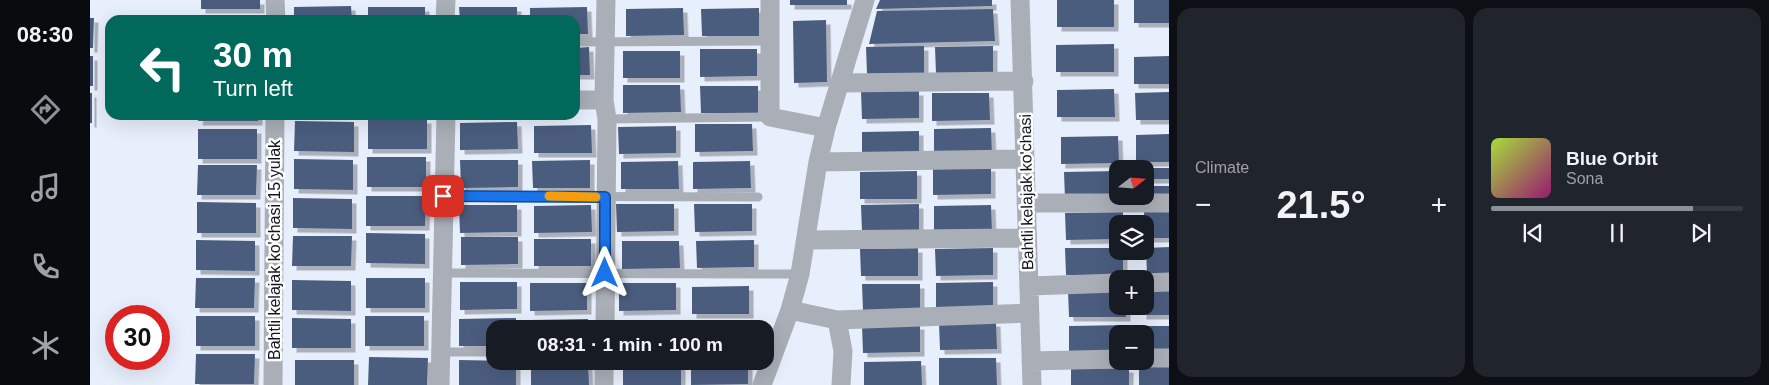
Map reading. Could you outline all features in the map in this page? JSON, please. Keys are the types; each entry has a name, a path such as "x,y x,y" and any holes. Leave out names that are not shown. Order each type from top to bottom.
{"street":[{"path":"275,0 276,15"},
{"path":"445,15 446,0"},
{"path":"605,320 606,119 604,100 606,0"},
{"path":"770,0 770,117 826,128"},
{"path":"762,385 790,310 800,274 807,240 818,162 826,128 865,0"},
{"name":"Bahtli kelajak ko'chasi","path":"1020,0 1032,385"},
{"path":"841,83 1024,81"},
{"path":"580,100 604,100"},
{"name":"Bahtli kelajak ko'chasi 15 yulak","path":"273,385 275,120"},
{"path":"440,385 446,120"},
{"path":"818,162 1025,159"},
{"path":"1026,203 1169,203"},
{"path":"807,240 1026,238"},
{"path":"1154,283 1169,282"},
{"path":"1029,286 1109,283"},
{"path":"790,310 837,320 1030,313"},
{"path":"837,320 843,351 841,385"},
{"path":"1154,358 1169,358"},
{"path":"1031,361 1109,359"},
{"path":"604,370 604,385"}],"lane":[{"path":"580,42 771,42"},
{"path":"606,119 770,117"},
{"path":"443,196 758,197"},
{"path":"442,273 800,274"},
{"path":"441,352 486,352"}],"building":[{"path":"201,0 260,0 260,9 201,9"},
{"path":"790,0 847,0 847,5 790,5"},
{"path":"880,0 992,0 992,6 876,9"},
{"path":"1057,0 1114,0 1114,27 1057,27"},
{"path":"1134,0 1169,0 1169,23 1134,23"},
{"path":"351,6 352,15 294,15 294,7"},
{"path":"368,7 425,7 425,15 368,15"},
{"path":"459,7 517,7 517,15 460,15"},
{"path":"587,7 588,34 580,34 580,15 530,15 530,8"},
{"path":"683,8 684,35 626,36 626,9"},
{"path":"759,8 759,36 702,36 701,9"},
{"path":"993,9 995,41 869,44 877,11"},
{"path":"90,18 94,18 93,48 90,48"},
{"path":"826,20 827,82 794,83 793,21"},
{"path":"1114,44 1114,72 1056,72 1056,45"},
{"path":"924,46 924,74 867,74 866,47"},
{"path":"993,46 993,74 936,74 935,47"},
{"path":"589,47 590,75 580,75 580,48"},
{"path":"700,49 757,49 757,76 700,77"},
{"path":"623,51 680,51 680,78 623,78"},
{"path":"90,56 93,56 93,86 90,86"},
{"path":"1169,56 1169,84 1134,84 1134,57"},
{"path":"623,85 680,85 681,112 623,113"},
{"path":"700,86 758,86 758,113 701,113"},
{"path":"1114,89 1115,117 1057,117 1057,90"},
{"path":"861,91 919,91 919,118 862,119"},
{"path":"1169,92 1169,120 1136,120 1135,93"},
{"path":"90,93 92,93 92,123 90,123"},
{"path":"932,93 989,93 990,120 932,121"},
{"path":"198,120 258,120 258,121"},
{"path":"368,120 427,120 427,149 368,149"},
{"path":"295,121 354,122 354,152 294,151"},
{"path":"517,122 518,149 460,150 460,123"},
{"path":"695,124 752,124 753,151 695,152"},
{"path":"591,125 592,153 534,153 534,126"},
{"path":"676,126 676,153 619,154 618,127"},
{"path":"991,128 992,155 934,156 934,129"},
{"path":"198,129 257,129 257,159 198,159"},
{"path":"919,131 919,158 862,159 862,132"},
{"path":"1169,134 1169,162 1136,160 1136,135"},
{"path":"1118,136 1119,160 1109,160 1109,163 1061,164 1061,137"},
{"path":"367,157 426,157 426,187 367,187"},
{"path":"294,159 353,160 353,190 294,189"},
{"path":"460,160 518,160 518,187 461,188"},
{"path":"590,160 590,188 533,188 532,161"},
{"path":"678,161 679,189 621,189 621,162"},
{"path":"750,161 751,188 693,189 693,162"},
{"path":"198,165 257,165 256,195 197,195"},
{"path":"991,167 991,194 933,195 933,168"},
{"path":"1154,168 1169,168 1169,179 1154,179"},
{"path":"917,171 917,199 860,199 860,172"},
{"path":"1109,171 1109,197 1065,199 1064,172"},
{"path":"1154,186 1169,186 1169,197 1154,197"},
{"path":"366,196 426,196 425,226 366,226"},
{"path":"293,198 352,199 352,229 293,228"},
{"path":"197,202 256,203 256,233 197,233"},
{"path":"616,204 674,204 674,231 617,232"},
{"path":"694,204 752,204 752,231 695,232"},
{"path":"919,204 919,232 862,232 861,205"},
{"path":"459,205 517,205 517,232 460,233"},
{"path":"591,205 592,232 534,233 534,206"},
{"path":"991,205 992,232 934,233 934,206"},
{"path":"1169,210 1169,238 1154,238 1154,215 1144,215 1144,211"},
{"path":"1123,212 1123,215 1109,215 1109,239 1066,240 1065,213"},
{"path":"366,233 425,234 425,264 366,263"},
{"path":"293,236 352,236 351,266 292,266"},
{"path":"461,237 518,237 518,264 461,265"},
{"path":"534,239 591,239 591,266 534,266"},
{"path":"196,240 255,241 255,271 196,270"},
{"path":"754,240 754,267 697,268 696,241"},
{"path":"622,241 679,241 680,268 622,269"},
{"path":"1169,247 1169,275 1154,275 1154,270 1147,270 1146,260 1154,260 1154,248"},
{"path":"918,248 918,276 861,276 860,249"},
{"path":"993,248 993,275 936,276 935,249"},
{"path":"1065,248 1109,248 1109,260 1123,260 1123,270 1109,270 1109,275 1066,275"},
{"path":"196,278 255,278 254,308 195,308"},
{"path":"366,278 425,278 425,308 366,308"},
{"path":"292,280 351,281 351,311 292,310"},
{"path":"460,282 517,282 517,309 460,310"},
{"path":"993,282 993,310 936,310 936,283"},
{"path":"530,283 587,283 587,310 530,311"},
{"path":"619,283 676,283 676,310 619,311"},
{"path":"862,284 920,284 920,311 863,311"},
{"path":"749,286 749,314 692,314 692,287"},
{"path":"1154,288 1169,288 1169,315 1154,315"},
{"path":"1109,289 1109,315 1126,315 1126,317 1069,317 1068,290"},
{"path":"196,316 255,316 255,346 196,346"},
{"path":"365,316 424,316 424,346 365,346"},
{"path":"292,318 351,319 351,348 292,348"},
{"path":"516,318 516,320 486,320 486,346 459,346 459,319"},
{"path":"588,319 588,320 531,320"},
{"path":"996,322 997,349 940,350 939,323"},
{"path":"920,325 920,352 863,353 862,326"},
{"path":"1109,325 1109,352 1069,353 1069,326"},
{"path":"1154,326 1169,326 1169,353 1154,353"},
{"path":"196,354 255,354 254,384 195,384"},
{"path":"369,357 428,358 427,385 368,385"},
{"path":"939,358 996,358 997,385 939,385"},
{"path":"295,360 354,360 354,385 295,385"},
{"path":"459,360 486,360 486,370 516,370 516,385 459,385"},
{"path":"921,361 922,385 864,385 864,362"},
{"path":"1154,366 1169,366 1169,385 1139,385 1139,370 1154,370"},
{"path":"1071,369 1129,370 1129,385 1071,385"},
{"path":"531,370 588,370 589,385 531,385"},
{"path":"623,370 681,370 681,385 623,385"},
{"path":"691,370 748,370 748,384 691,385"}],"slow traffic":[{"path":"549,196 596,197"}],"route":[{"path":"443,196 605,197 605,273"}]}
